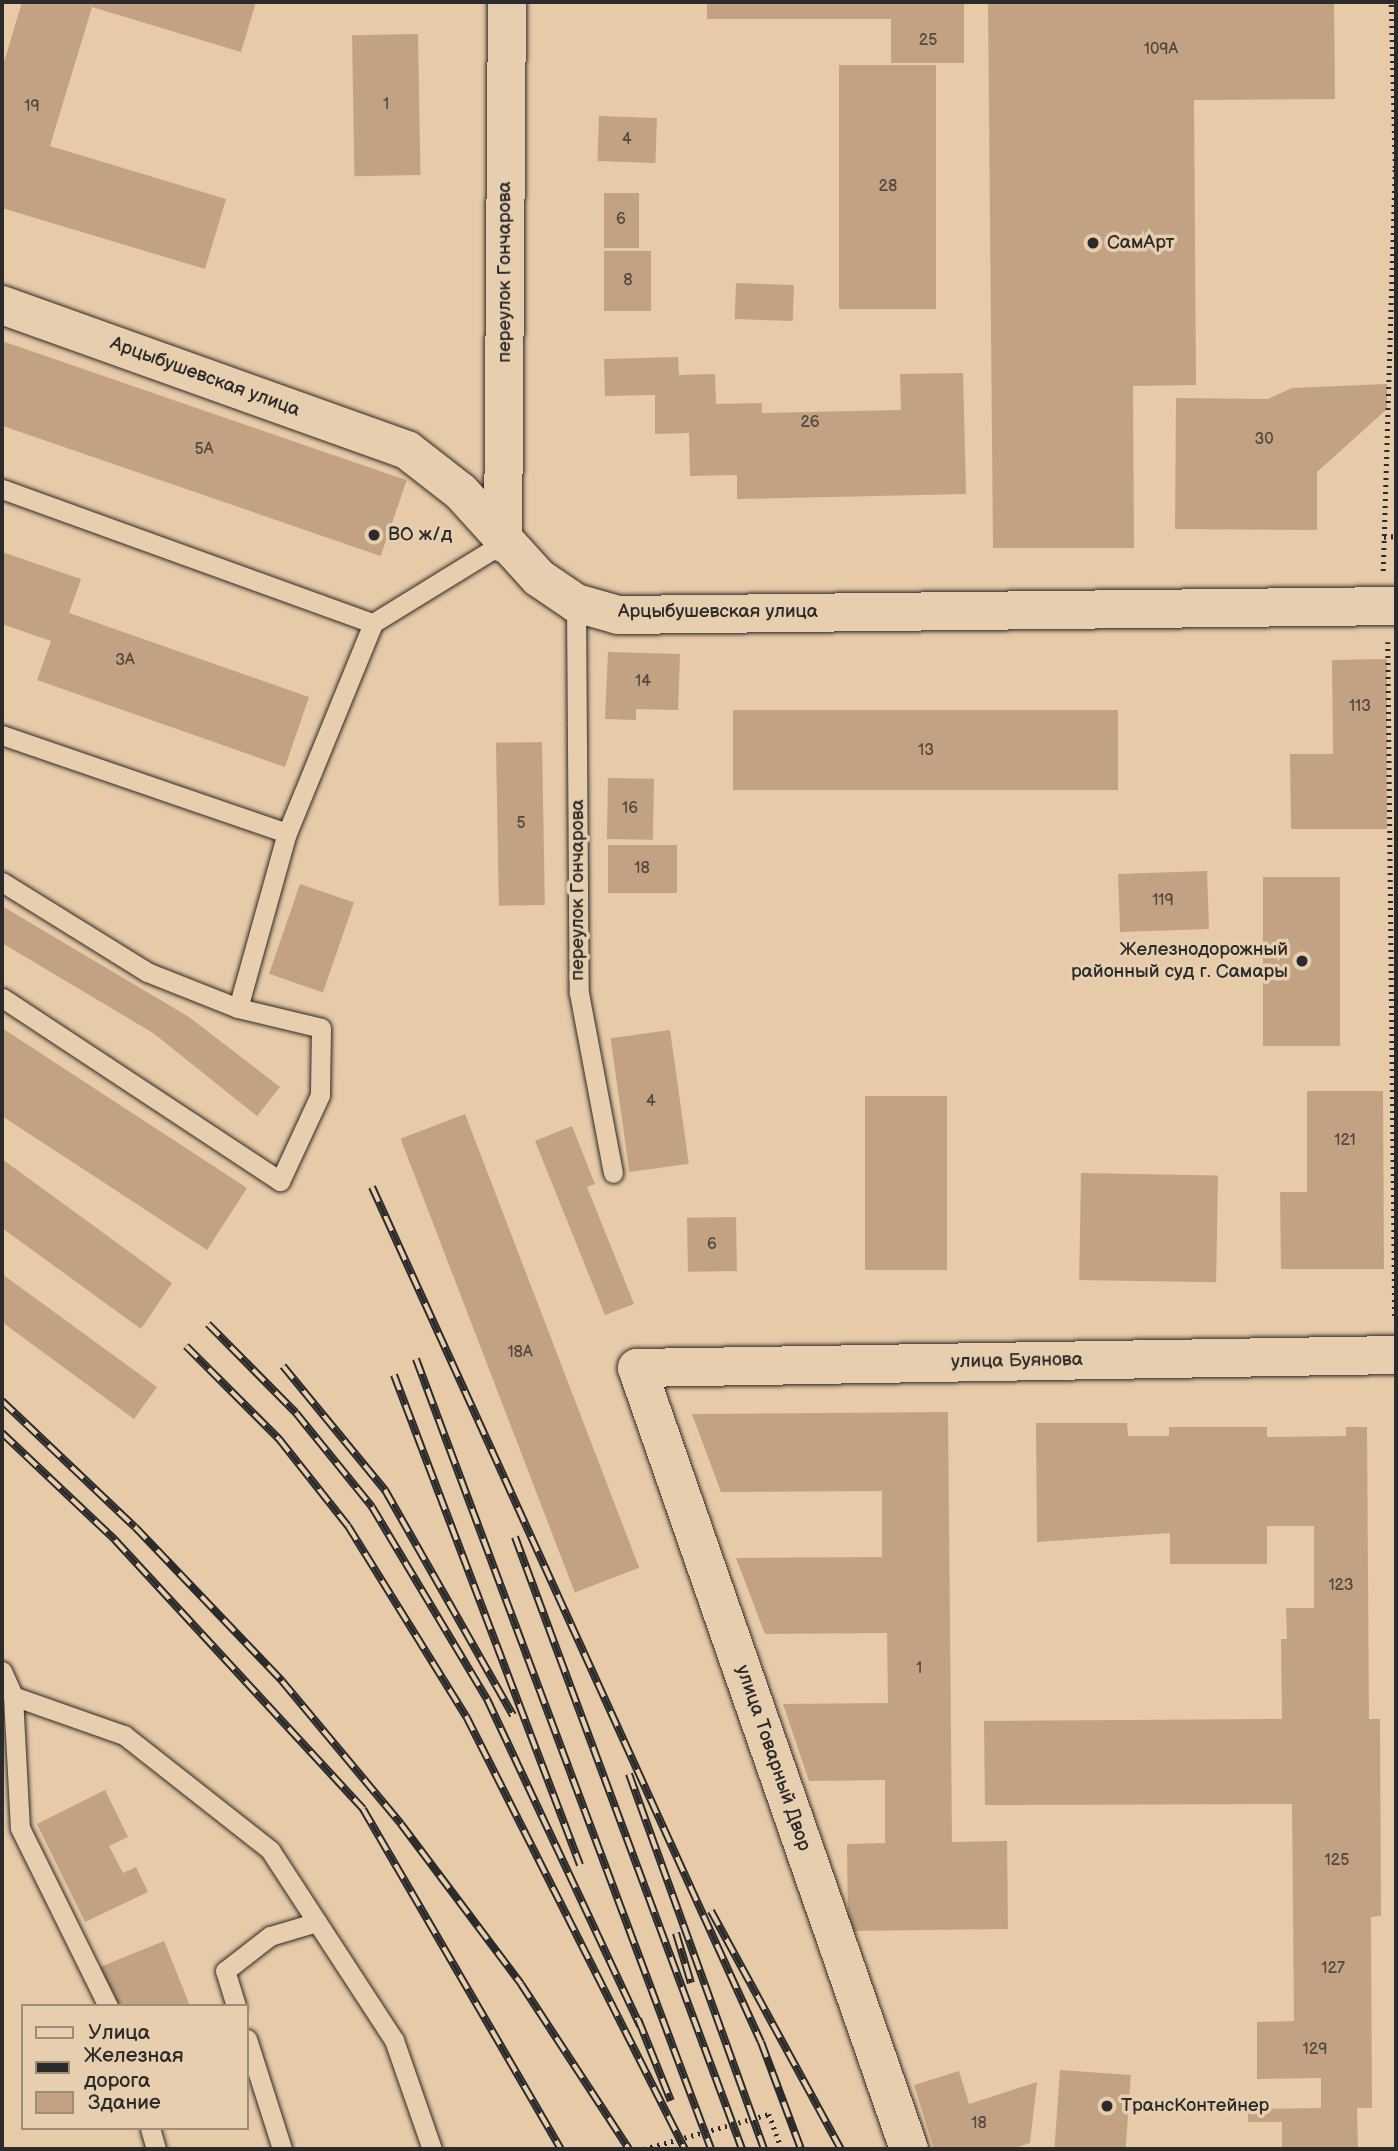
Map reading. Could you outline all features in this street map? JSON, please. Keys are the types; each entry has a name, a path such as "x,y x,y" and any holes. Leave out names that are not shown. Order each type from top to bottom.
{"street":[{"name":"переулок Гончарова","path":"503,543 507,2"},
{"name":"Арцыбушевская улица","path":"2,305 407,450 461,492 503,543 576,603 618,615 1389,607"},
{"name":"улица Буянова","path":"637,1367 1396,1355"},
{"name":"улица Товарный Двор","path":"637,1367 909,2149"}],"lane":[{"path":"2,489 373,623"},
{"path":"238,1008 287,833 373,623 503,543"},
{"name":"переулок Гончарова","path":"576,603 579,993 613,1173"},
{"path":"2,736 287,833"},
{"path":"2,883 147,972 238,1008 321,1028 320,1095 280,1181 2,998"},
{"path":"2,1671 13,1696 20,1828 107,2004"},
{"path":"13,1696 124,1735 270,1850 394,2040 432,2149"},
{"path":"235,2004 225,1971 270,1936 317,1922"},
{"path":"248,2042 282,2149"},
{"path":"151,2130 156,2149"}],"path":[{"path":"1391,2 1395,168 1384,537 1394,664 1395,1325"},
{"path":"1384,537 1396,536"},
{"path":"644,2149 769,2114 782,2149"}],"building":[{"path":"22,2 256,2 241,52 92,7 50,146 226,199 205,269 2,208 2,69"},
{"path":"707,2 964,2 964,63 891,63 891,19 707,19"},
{"name":"СамАрт","path":"988,2 1334,2 1335,99 1194,100 1196,385 1133,386 1134,548 993,548"},
{"path":"418,34 420,175 354,176 352,35"},
{"path":"839,65 936,65 936,309 839,309"},
{"path":"599,116 657,118 655,163 597,161"},
{"path":"604,193 639,193 639,248 604,248"},
{"path":"604,251 651,251 651,311 604,311"},
{"path":"736,283 794,285 793,321 735,319"},
{"path":"2,341 407,480 381,556 2,426"},
{"path":"678,357 679,375 715,374 716,404 762,403 762,413 901,410 900,374 963,373 966,494 737,499 737,475 690,476 689,433 655,434 655,395 605,396 604,359"},
{"path":"1387,384 1387,409 1317,472 1317,530 1175,529 1176,398 1268,399 1292,388"},
{"path":"2,552 81,579 69,613 309,697 285,767 37,680 51,641 2,624"},
{"path":"608,652 680,654 678,710 636,709 636,720 605,719"},
{"path":"1387,659 1387,829 1291,829 1290,754 1333,754 1332,660"},
{"path":"733,710 1118,710 1118,790 733,790"},
{"path":"542,742 545,905 499,906 496,743"},
{"path":"608,778 654,779 653,840 607,839"},
{"path":"608,845 677,845 677,893 608,893"},
{"path":"1207,871 1209,929 1120,932 1118,874"},
{"name":"Железнодорожный районный суд г. Самары","path":"1263,877 1340,877 1340,1046 1263,1046"},
{"path":"300,884 354,903 323,992 269,974"},
{"path":"2,906 189,1017 280,1087 257,1116 153,1033 2,943"},
{"path":"2,1028 247,1188 207,1250 2,1116"},
{"path":"670,1030 689,1164 629,1172 611,1038"},
{"path":"1307,1091 1383,1091 1384,1269 1281,1269 1280,1192 1307,1192"},
{"path":"865,1096 947,1096 947,1270 865,1270"},
{"path":"465,1114 639,1568 575,1592 401,1139"},
{"path":"572,1126 595,1184 587,1187 634,1304 605,1315 535,1141"},
{"path":"2,1159 172,1283 141,1329 2,1228"},
{"path":"1081,1173 1218,1175 1216,1282 1079,1280"},
{"path":"736,1217 737,1271 688,1272 687,1218"},
{"path":"2,1274 157,1387 134,1419 2,1322"},
{"path":"948,1412 952,1842 1007,1841 1008,1929 848,1931 847,1844 885,1843 885,1780 809,1781 783,1704 888,1703 887,1633 765,1634 736,1558 882,1557 882,1491 721,1492 692,1414"},
{"path":"1036,1423 1127,1423 1128,1436 1169,1436 1169,1427 1267,1427 1267,1437 1346,1436 1346,1427 1367,1427 1369,1719 1380,1719 1381,1916 1371,1917 1372,2108 1357,2108 1358,2149 1282,2149 1282,2122 1248,2122 1248,2109 1321,2108 1321,2078 1257,2079 1257,2022 1294,2021 1292,1804 985,1805 984,1721 1282,1719 1281,1639 1287,1639 1286,1608 1314,1608 1314,1526 1267,1526 1267,1564 1170,1564 1170,1533 1037,1542"},
{"path":"105,1790 128,1837 109,1846 123,1873 136,1867 148,1892 85,1922 37,1824"},
{"path":"164,1941 189,2004 114,2004 100,1967"},
{"path":"1060,2070 1131,2075 1126,2149 1054,2149"},
{"path":"959,2071 969,2104 1037,2082 1030,2143 1011,2149 934,2149 914,2085"}],"railway":[{"path":"372,1187 761,2042 801,2149"},
{"path":"208,1324 296,1413 372,1507 487,1699 640,2026"},
{"path":"186,1346 279,1439 348,1526 466,1716 685,2149"},
{"path":"416,1359 711,2149"},
{"path":"283,1366 385,1490 513,1715"},
{"path":"394,1375 580,1865"},
{"path":"2,1401 135,1527 282,1681 401,1824 521,1984 629,2149"},
{"path":"2,1433 115,1540 363,1809 561,2149"},
{"path":"515,1537 742,2149"},
{"path":"629,1774 764,2149"},
{"path":"711,1911 841,2149"},
{"path":"676,1933 691,1983"},
{"path":"638,2019 671,2101"}],"place":[{"name":"СамАрт","path":"1093,243"},
{"name":"ВО ж/д","path":"374,535"},
{"name":"Железнодорожный районный суд г. Самары","path":"1302,961"},
{"name":"ТрансКонтейнер","path":"1107,2106"}]}
